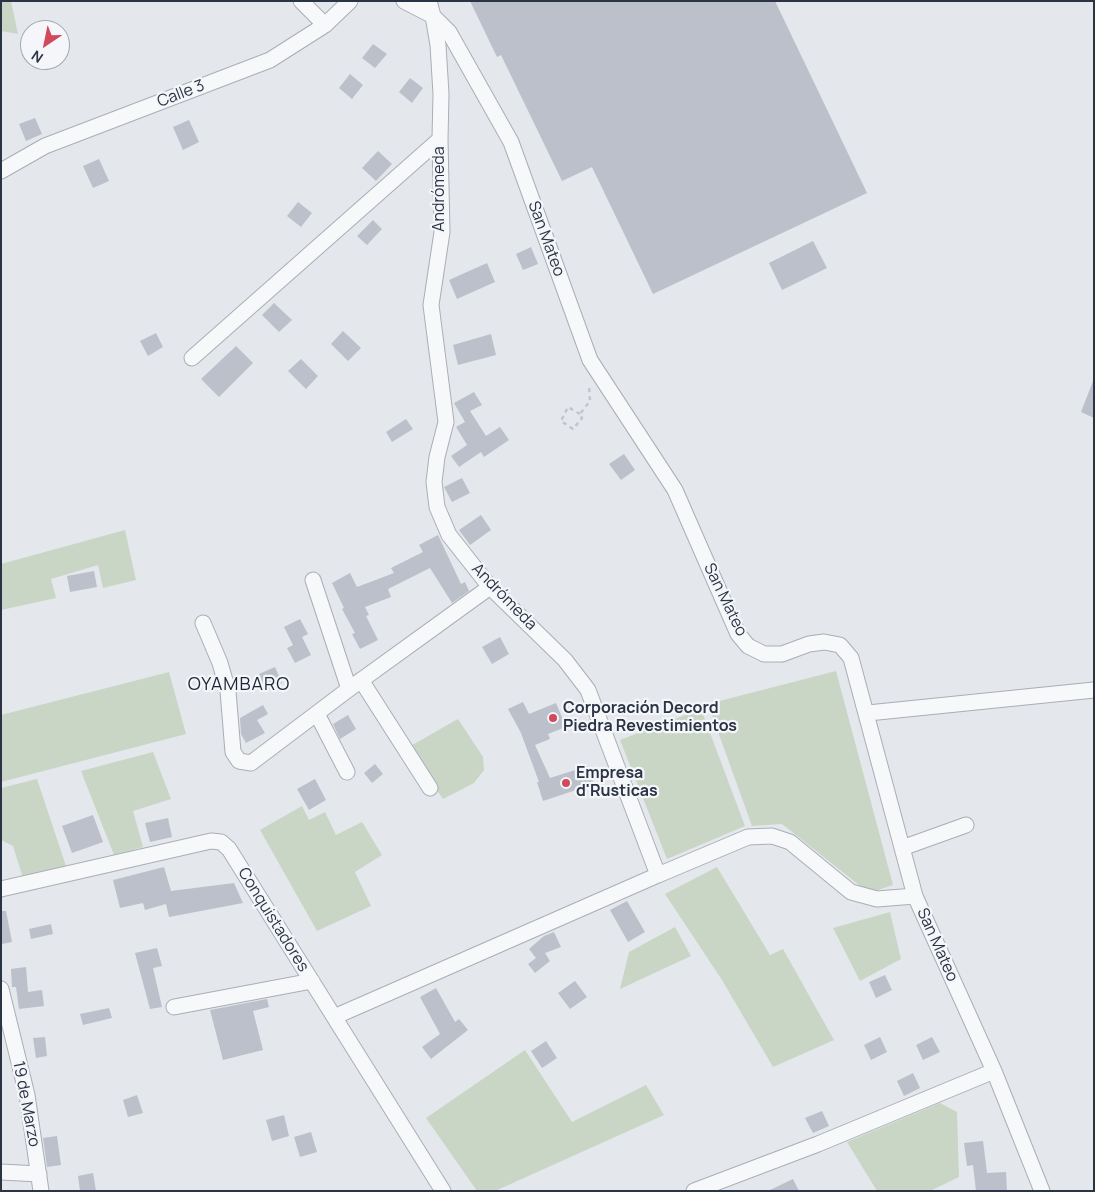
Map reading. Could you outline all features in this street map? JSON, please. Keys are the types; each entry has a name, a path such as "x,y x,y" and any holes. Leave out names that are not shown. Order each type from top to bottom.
{"street":[{"path":"301,1 325,25"},
{"name":"Calle 3","path":"1,171 46,146 270,60 325,25 350,1"},
{"path":"404,1 432,16"},
{"path":"429,1 432,16"},
{"name":"Andrómeda","path":"432,16 438,45 442,94 440,139 442,232 431,305 446,422 437,457 434,482 437,507 448,535 490,587 565,660 588,690 658,875"},
{"name":"San Mateo","path":"432,16 449,32 511,142 592,362 675,490 738,634 748,646 764,654 782,654 809,644 824,642 840,645 851,658 868,713 915,896 994,1071 1042,1191"},
{"path":"192,358 440,139"},
{"path":"313,580 355,684 430,788"},
{"path":"203,623 220,663 228,691 233,752 238,760 251,764 355,684 490,587"},
{"path":"868,713 1094,690"},
{"path":"317,714 347,772"},
{"path":"902,848 966,825"},
{"path":"334,1017 748,837 772,836 790,842 851,892 877,899 915,896"},
{"name":"Conquistadores","path":"1,889 211,841 221,842 229,849 443,1191"},
{"path":"174,1007 312,981"},
{"name":"19 de Marzo","path":"1,989 27,1095 41,1191"},
{"path":"694,1191 818,1144 994,1071"},
{"path":"1,1172 38,1174"}],"path":[{"path":"580,414 590,402 587,374 592,362"},
{"path":"568,407 580,414 582,418 573,429 561,421 568,407"}],"green space":[{"path":"1,1 11,1 18,34 1,31"},
{"path":"125,530 136,580 103,588 98,565 51,579 56,598 1,610 1,564"},
{"path":"836,671 893,885 869,893 782,824 752,826 708,704"},
{"path":"169,672 186,734 1,782 1,715"},
{"path":"701,709 745,826 667,859 620,740"},
{"path":"458,719 483,757 484,770 474,783 443,799 407,748"},
{"path":"153,752 171,799 133,811 143,847 114,855 81,771"},
{"path":"37,779 66,866 23,878 13,846 1,840 1,788"},
{"path":"302,806 309,820 325,812 336,835 362,822 382,855 355,872 371,906 317,931 260,830"},
{"path":"717,867 770,955 783,949 834,1040 773,1067 722,980 665,894"},
{"path":"890,912 901,959 860,981 833,928"},
{"path":"675,927 691,956 620,989 629,952"},
{"path":"525,1050 572,1122 646,1085 664,1115 495,1191 477,1191 426,1118"},
{"path":"940,1103 957,1112 959,1177 930,1191 877,1191 847,1142"}],"building":[{"path":"470,1 775,1 867,193 653,294 592,167 562,181 501,55 497,57"},
{"path":"373,44 387,54 375,68 362,58"},
{"path":"350,74 363,85 352,99 339,88"},
{"path":"410,78 423,88 412,103 399,92"},
{"path":"35,118 42,134 26,141 19,124"},
{"path":"189,120 199,142 183,150 173,127"},
{"path":"378,151 392,164 376,181 362,168"},
{"path":"99,159 109,181 93,188 83,166"},
{"path":"298,202 312,213 301,227 287,216"},
{"path":"373,220 382,229 367,245 357,236"},
{"path":"813,241 827,268 782,290 769,263"},
{"path":"531,247 538,264 523,270 516,254"},
{"path":"487,263 495,282 457,299 449,280"},
{"path":"274,303 292,320 279,332 262,315"},
{"path":"343,331 361,348 348,361 331,344"},
{"path":"156,333 163,347 148,356 140,341"},
{"path":"491,334 496,355 458,365 453,345"},
{"path":"236,346 253,363 219,397 201,379"},
{"path":"301,359 318,376 306,389 288,371"},
{"path":"1094,381 1094,418 1081,412"},
{"path":"474,392 482,405 470,411 486,436 500,427 509,440 484,457 481,452 459,467 451,456 467,445 456,427 465,422 454,403"},
{"path":"406,419 413,429 392,442 386,432"},
{"path":"624,454 635,470 621,480 609,464"},
{"path":"462,478 470,493 452,502 444,487"},
{"path":"481,515 491,530 470,545 459,530"},
{"path":"438,535 461,584 465,582 469,591 452,603 430,568 388,589 391,597 365,607 369,615 366,616 378,640 360,649 352,634 355,633 342,609 344,608 332,583 350,573 357,587 394,573 391,568 423,552 419,545"},
{"path":"94,571 97,587 70,592 67,576"},
{"path":"300,619 308,634 302,637 311,655 295,663 287,648 293,645 284,627"},
{"path":"500,637 509,654 492,664 482,647"},
{"path":"275,667 282,683 265,690 259,674"},
{"path":"523,702 529,714 556,703 566,727 548,734 550,739 535,745 550,778 588,766 594,784 543,801 537,782 539,782 521,733 508,709"},
{"path":"263,705 268,714 257,720 265,733 246,743 241,734 240,718"},
{"path":"348,715 356,729 340,739 333,724"},
{"path":"375,764 383,774 372,783 364,773"},
{"path":"315,779 326,800 309,810 297,789"},
{"path":"93,815 103,842 72,853 62,826"},
{"path":"168,818 172,837 150,842 145,823"},
{"path":"164,867 171,891 234,883 243,903 169,917 166,904 145,910 143,903 120,908 113,880"},
{"path":"627,901 645,932 628,942 610,910"},
{"path":"1,911 6,911 12,942 2,944"},
{"path":"51,924 53,934 31,939 29,929"},
{"path":"554,932 561,947 545,953 550,961 535,973 528,964 536,958 529,949 544,936"},
{"path":"157,948 162,966 153,968 162,1007 150,1009 135,953"},
{"path":"26,967 28,992 42,990 44,1006 19,1009 16,987 12,987 11,969"},
{"path":"885,975 892,990 876,998 869,982"},
{"path":"575,981 587,997 570,1009 558,993"},
{"path":"436,988 455,1022 459,1019 468,1030 431,1059 422,1047 440,1034 420,997"},
{"path":"267,999 269,1007 253,1011 263,1050 223,1060 210,1010"},
{"path":"109,1008 112,1018 83,1025 80,1014"},
{"path":"45,1037 47,1056 36,1058 33,1038"},
{"path":"880,1037 887,1052 871,1060 864,1045"},
{"path":"932,1037 940,1052 923,1060 916,1045"},
{"path":"546,1041 557,1058 542,1068 531,1051"},
{"path":"913,1073 920,1088 904,1096 897,1081"},
{"path":"137,1095 143,1113 128,1117 123,1100"},
{"path":"822,1111 829,1126 813,1133 805,1118"},
{"path":"284,1115 289,1136 272,1141 266,1120"},
{"path":"311,1132 317,1152 300,1157 294,1137"},
{"path":"57,1136 61,1165 47,1167 43,1138"},
{"path":"983,1141 987,1173 1006,1172 1007,1191 976,1191 973,1165 967,1166 964,1143"},
{"path":"93,1173 96,1191 80,1191 78,1176"},
{"path":"793,1179 799,1191 768,1191"}],"place":[{"name":"Corporación Decord Piedra Revestimientos","path":"553,718"},
{"name":"Empresa d'Rusticas","path":"566,783"}],"district":[{"name":"OYAMBARO","path":"239,685"}]}
